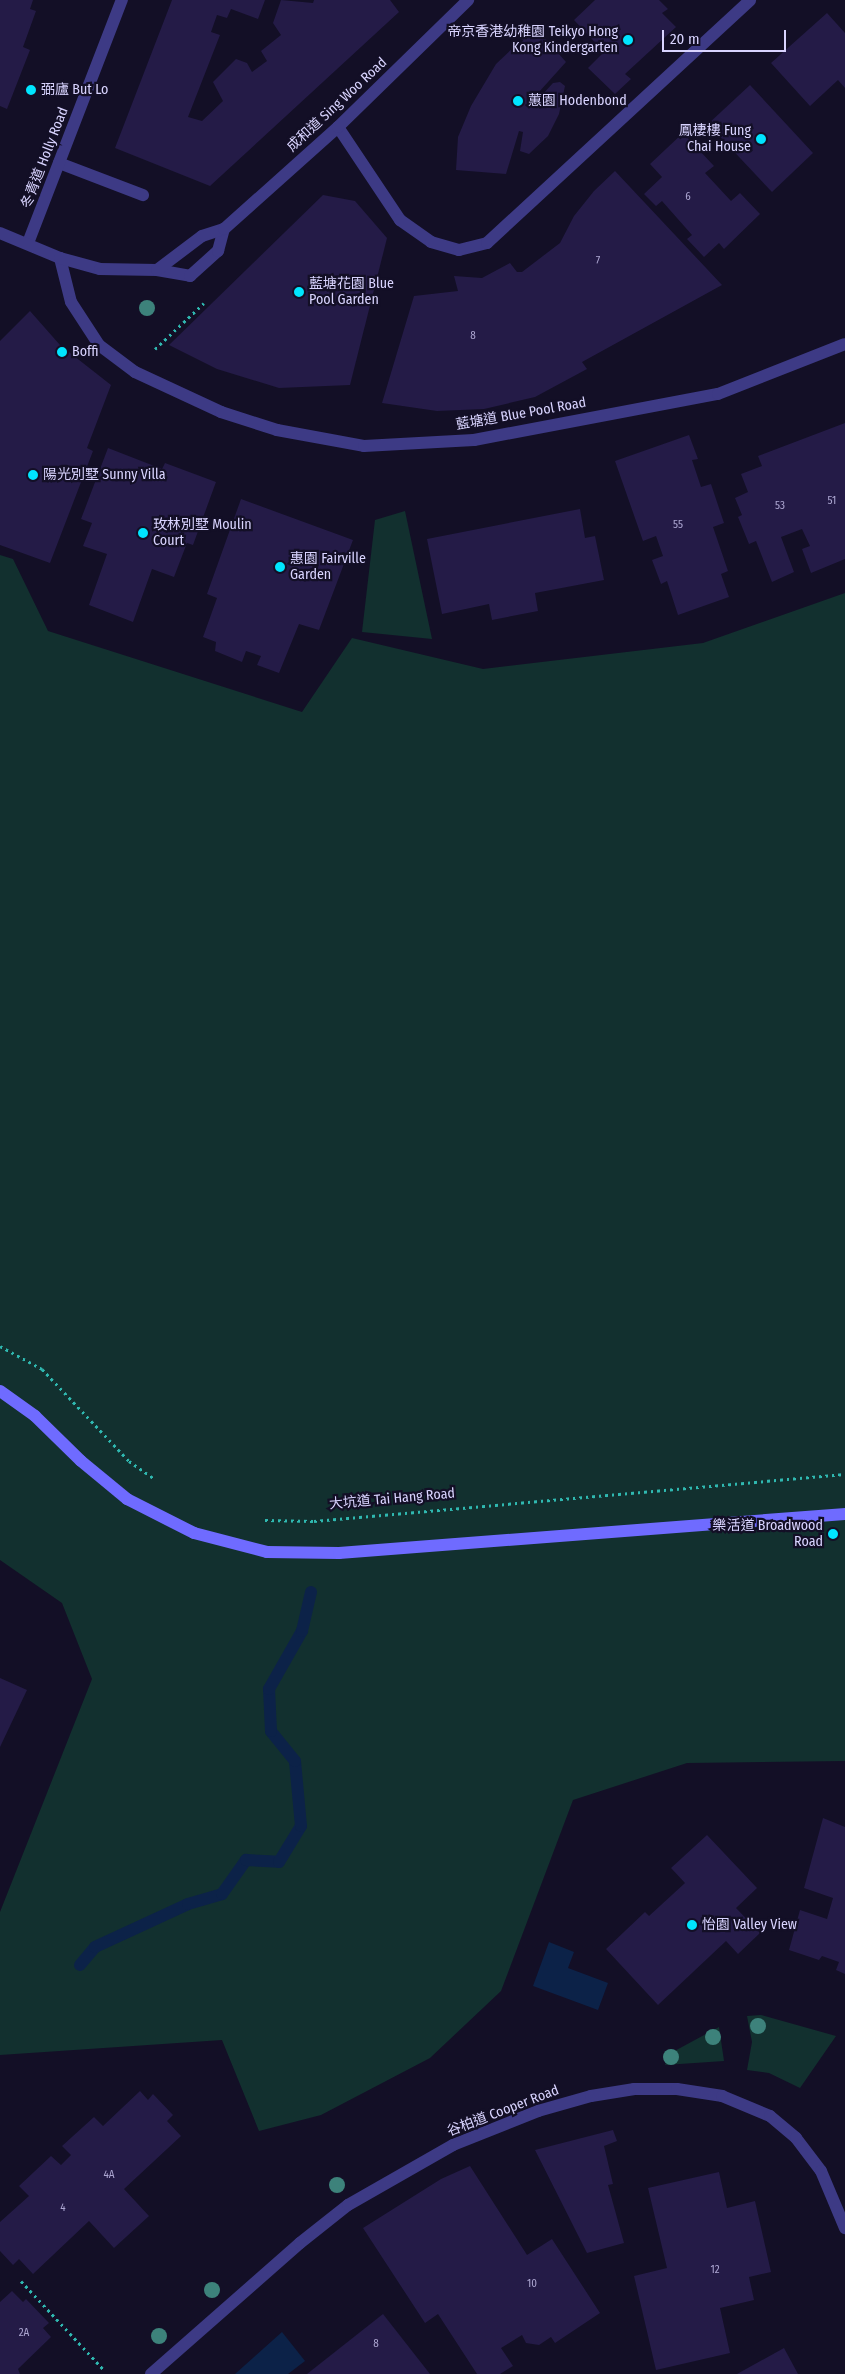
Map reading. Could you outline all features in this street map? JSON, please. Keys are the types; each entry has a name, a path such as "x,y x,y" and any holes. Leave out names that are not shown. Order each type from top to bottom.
{"main road":[{"path":"0,1391 35,1416 81,1461 128,1499 194,1534 267,1552 339,1553 845,1514"}],"street":[{"name":"冬青道 Holly Road","path":"28,244 122,0"},
{"name":"成和道 Sing Woo Road","path":"157,270 202,236 224,229 338,128 468,0"},
{"path":"338,128 400,220 431,242 459,250 487,243 750,0"},
{"path":"59,163 143,195"},
{"path":"0,233 60,258 100,269 157,270 190,276 218,251 224,229"},
{"name":"藍塘道 Blue Pool Road","path":"60,258 71,302 99,345 135,372 221,412 277,430 364,446 474,440 718,394 845,344"},
{"name":"谷柏道 Cooper Road","path":"152,2374 300,2243 348,2205 453,2145 538,2112 591,2096 634,2089 678,2089 722,2096 770,2116 796,2138 821,2171 845,2228"}],"path":[{"path":"157,347 204,303"},
{"path":"0,1346 42,1369 129,1461 158,1482"},
{"name":"大坑道 Tai Hang Road","path":"257,1518 314,1521 845,1474"},
{"path":"21,2281 103,2370"}],"green space":[{"path":"405,511 432,639 362,632 375,520"},
{"path":"0,555 13,559 48,631 302,712 352,638 483,669 703,643 845,593 845,1761 687,1763 573,1800 501,1991 430,2058 321,2115 259,2131 222,2040 0,2055 0,1912 92,1679 62,1603 0,1560"},
{"path":"761,2015 836,2036 800,2088 769,2073 747,2070 752,2042 747,2016"},
{"path":"719,2027 724,2061 665,2065 669,2054"}],"water":[{"path":"549,1942 574,1952 568,1968 608,1983 598,2010 533,1986"},
{"path":"282,2332 305,2361 288,2374 235,2374"}],"building":[{"name":"弼廬 But Lo","path":"0,0 33,0 30,9 36,11 23,47 30,50 7,109 0,106"},
{"path":"172,0 265,0 258,19 231,9 227,18 217,15 211,32 220,35 188,117 202,121 223,101 213,82 236,59 247,63 252,72 267,61 261,51 281,35 273,23 281,0 313,3 314,0 390,0 399,12 210,186 115,148"},
{"name":"帝京香港幼稚園 Teikyo Hong Kong Kindergarten","path":"595,0 659,0 668,9 662,13 676,27 625,74 631,79 615,94 588,68 604,52 574,20"},
{"path":"827,13 845,33 845,88 838,80 810,106 771,63"},
{"name":"蕙園 Hodenbond","path":"535,27 566,62 539,92 541,96 553,83 560,82 565,86 559,114 548,136 529,154 520,151 523,132 519,131 506,174 456,170 458,137 471,106 496,64"},
{"name":"鳳棲樓 Fung Chai House","path":"750,85 813,153 772,192 708,124"},
{"path":"683,133 714,166 705,173 731,201 740,193 760,214 724,249 719,243 704,257 687,239 692,235 662,201 656,206 644,194 662,177 650,164"},
{"path":"615,171 722,285 582,362 587,369 535,397 484,409 437,411 382,403 414,296 458,291 454,276 482,278 510,263 517,272 522,272 560,243 574,216 594,191"},
{"name":"藍塘花園 Blue Pool Garden","path":"323,195 355,201 387,238 350,385 279,388 217,369 169,345"},
{"path":"30,311 60,345 111,385 87,448 93,451 50,563 0,545 0,341"},
{"path":"845,423 845,559 811,573 802,549 810,546 802,529 781,537 794,572 772,582 756,541 749,544 738,517 742,515 735,498 748,492 741,474 762,466 758,456"},
{"path":"689,435 698,459 692,460 701,487 711,484 724,523 713,527 728,571 721,574 729,597 678,615 667,581 661,584 652,560 663,556 656,536 643,541 615,461"},
{"name":"玫林別墅 Moulin Court","path":"108,448 162,469 165,463 216,482 193,545 187,543 174,577 152,569 133,622 89,605 107,554 83,546 92,523 81,519"},
{"name":"惠園 Fairville Garden","path":"241,499 353,540 319,630 299,624 279,673 257,665 261,656 246,651 242,662 215,651 216,642 203,637 217,598 207,594"},
{"path":"580,509 585,538 595,536 604,580 535,593 538,611 492,620 489,604 442,614 427,539"},
{"path":"0,1678 27,1690 0,1747"},
{"path":"823,1818 845,1827 845,1974 836,1970 839,1962 822,1956 819,1960 789,1950 800,1910 827,1919 833,1898 804,1888"},
{"name":"怡園 Valley View","path":"707,1835 757,1888 736,1908 760,1933 738,1954 726,1941 658,2005 606,1949 645,1912 649,1916 685,1883 671,1868"},
{"path":"140,2091 148,2100 153,2094 173,2115 167,2121 181,2136 124,2189 149,2216 114,2248 89,2221 33,2274 19,2259 13,2265 0,2251 0,2222 29,2196 19,2186 51,2156 61,2165 71,2155 62,2146 94,2117 103,2126"},
{"path":"613,2130 617,2141 604,2146 613,2184 608,2185 624,2243 587,2253 535,2150"},
{"path":"470,2166 527,2255 552,2239 600,2313 555,2343 551,2337 539,2345 526,2343 522,2335 501,2348 513,2366 500,2374 477,2374 438,2314 425,2323 363,2228 441,2179"},
{"path":"719,2172 727,2208 755,2201 771,2272 749,2277 754,2300 720,2308 730,2353 656,2370 634,2276 667,2268 648,2188"},
{"path":"12,2291 23,2302 26,2299 49,2323 43,2328 51,2337 18,2369 20,2374 0,2374 0,2302"},
{"path":"383,2314 430,2374 307,2374"},
{"path":"784,2348 798,2374 737,2374"}],"waterway":[{"path":"80,1965 95,1947 188,1904 222,1894 246,1860 279,1862 301,1826 295,1761 271,1731 269,1689 302,1631 311,1592"}],"place":[{"name":"帝京香港幼稚園 Teikyo Hong Kong Kindergarten","path":"628,40"},
{"name":"弼廬 But Lo","path":"31,90"},
{"name":"蕙園 Hodenbond","path":"518,101"},
{"name":"鳳棲樓 Fung Chai House","path":"761,139"},
{"name":"藍塘花園 Blue Pool Garden","path":"299,292"},
{"name":"Boffi","path":"62,352"},
{"name":"陽光別墅 Sunny Villa","path":"33,475"},
{"name":"玫林別墅 Moulin Court","path":"143,533"},
{"name":"惠園 Fairville Garden","path":"280,567"},
{"name":"樂活道 Broadwood Road","path":"833,1534"},
{"name":"怡園 Valley View","path":"692,1925"}]}
